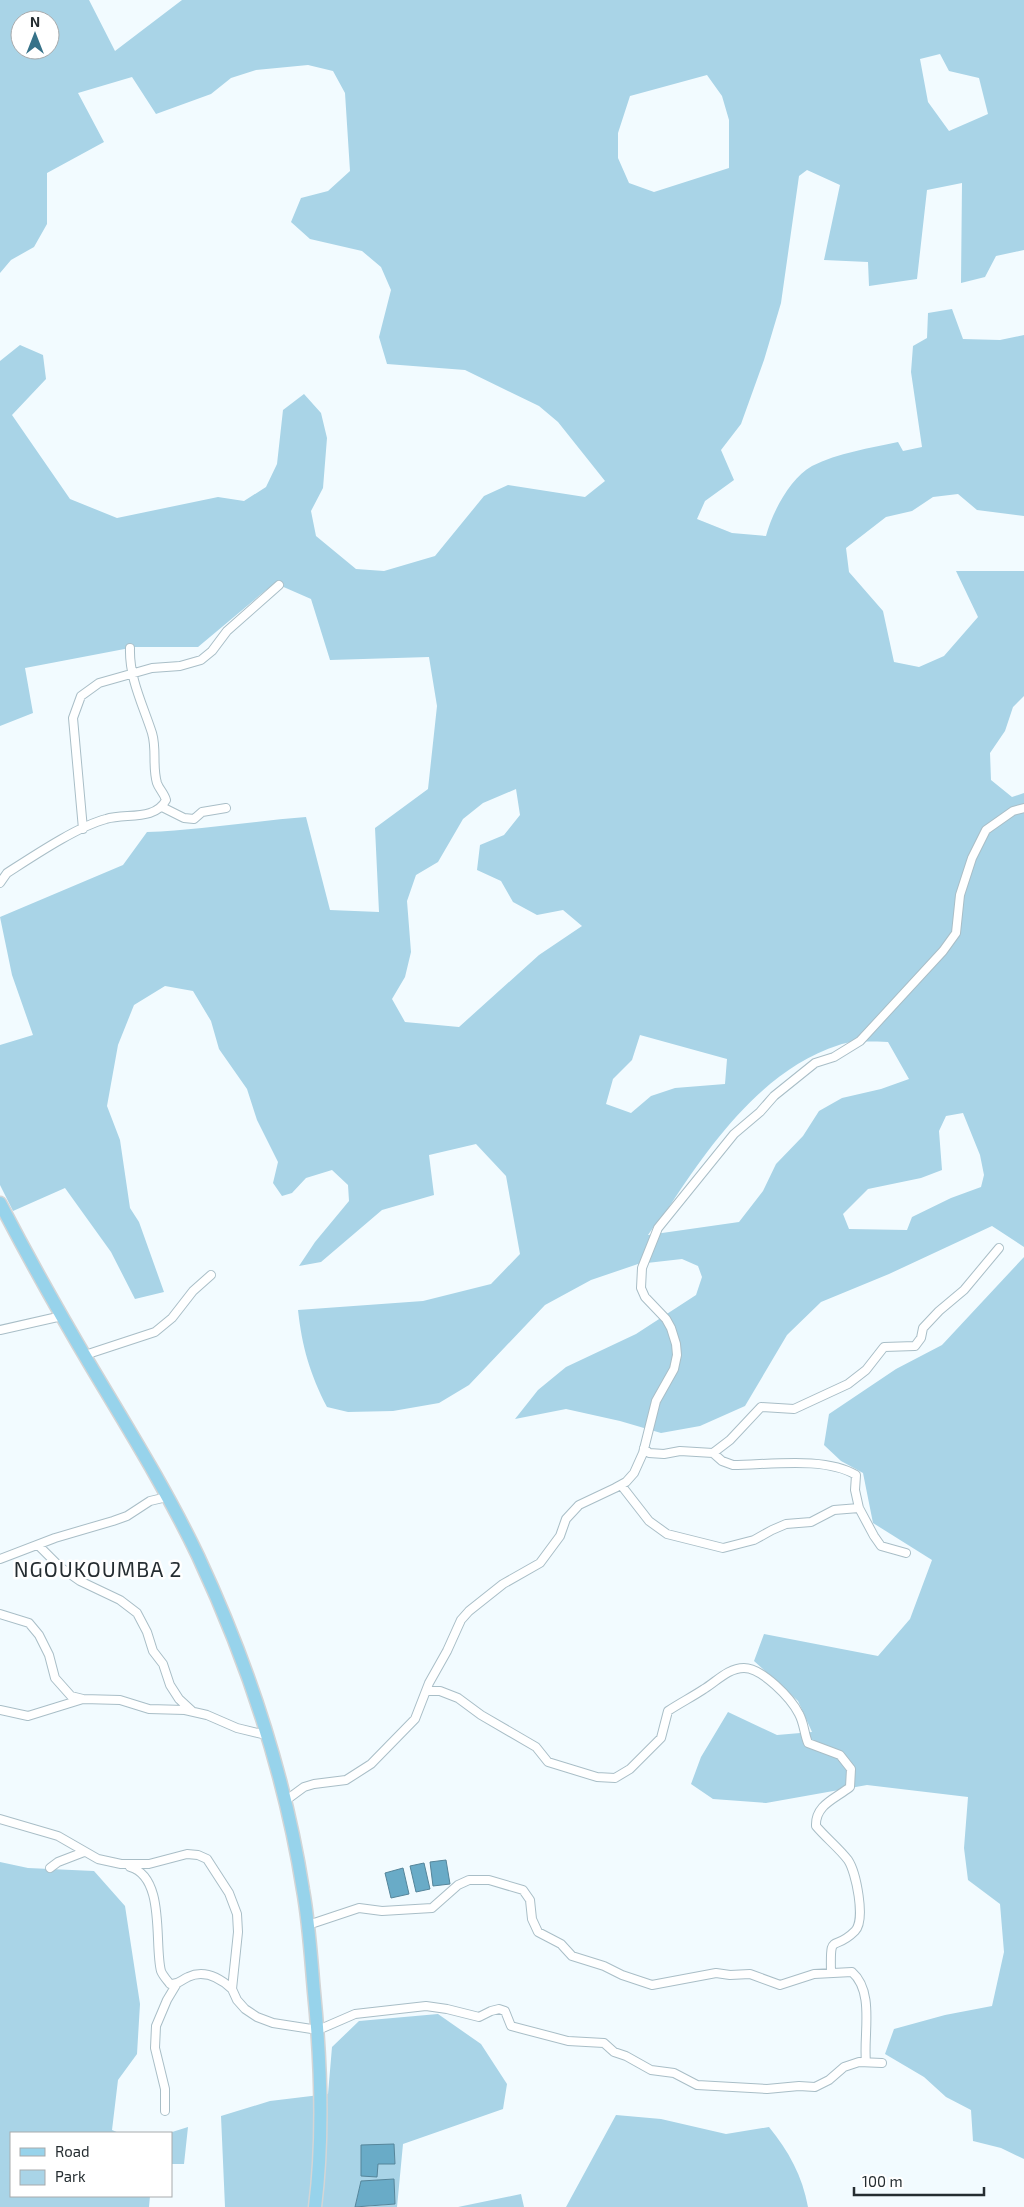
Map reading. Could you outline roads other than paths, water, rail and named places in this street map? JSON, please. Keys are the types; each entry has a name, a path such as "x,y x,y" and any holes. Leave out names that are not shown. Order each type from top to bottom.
{"main road":[{"path":"0,1203 62,1316 167,1497 197,1554 238,1649 266,1736 285,1801 308,1925 318,2030 320,2149 315,2207"}],"street":[{"path":"83,829 73,718 81,696 99,683 152,668 180,666 201,660 212,651 227,631 279,585"},
{"path":"0,883 7,874 83,829 104,819 126,815 149,814 162,807 166,800 164,792 157,785 156,752 152,734 138,696 130,659 130,648"},
{"path":"162,807 184,818 194,819 202,812 226,808"},
{"path":"285,1801 304,1787 346,1780 371,1764 415,1719 426,1691 461,1620 469,1611 503,1584 540,1563 560,1536 566,1520 579,1505 621,1485 634,1473 644,1448 656,1400 674,1369 677,1355 671,1328 666,1319 645,1297 641,1288 642,1268 658,1228 734,1134 760,1112 774,1096 815,1063 834,1056 860,1041 943,950 956,932 960,894 972,858 986,830 1013,811 1024,808"},
{"path":"713,1453 730,1440 760,1407 794,1409 848,1384 866,1370 884,1346 915,1346 923,1328 939,1311 964,1290 999,1248"},
{"path":"85,1356 156,1332 172,1318 194,1291 211,1275"},
{"path":"0,1330 62,1316"},
{"path":"644,1448 649,1453 664,1454 680,1451 713,1453 722,1461 733,1465 810,1464 846,1469 856,1475 855,1490 859,1508 882,1546 906,1553"},
{"path":"621,1485 649,1521 668,1534 723,1548 754,1540 786,1524 811,1522 834,1510 859,1508"},
{"path":"0,1559 55,1538 127,1516 150,1501 167,1497"},
{"path":"38,1546 60,1567 80,1581 120,1600 137,1613 148,1632 153,1651 163,1664 170,1685 179,1699 194,1712"},
{"path":"0,1614 29,1623 39,1635 49,1655 55,1678 71,1696 83,1699 120,1700 149,1708 185,1710 207,1715 237,1728 266,1736"},
{"path":"426,1691 440,1690 458,1698 481,1715 536,1747 548,1762 597,1777 615,1778 630,1769 661,1738 668,1711 706,1688 715,1680 730,1673 744,1668 765,1676 792,1703 799,1713 808,1743 840,1756 852,1769 850,1787 821,1807 816,1816 816,1826 849,1862 861,1910 861,1922 855,1931 834,1942 830,1949 831,1972"},
{"path":"0,1710 28,1716 83,1699"},
{"path":"0,1819 58,1836 98,1859 137,1869 148,1882 155,1902 161,1972 170,1984 176,1985"},
{"path":"50,1868 58,1862 84,1852"},
{"path":"121,1864 149,1864 186,1854 198,1855 208,1859 230,1892 237,1914 238,1932 232,1990"},
{"path":"308,1925 359,1908 382,1910 432,1908 458,1885 469,1880 489,1880 523,1890 530,1900 532,1919 538,1932 561,1944 572,1956 604,1966 622,1975 652,1985 716,1973 730,1976 750,1974 780,1985 814,1974 852,1972 860,1979 867,2023 864,2046 866,2062"},
{"path":"165,2111 165,2089 155,2048 156,2026 167,2000 176,1985 197,1973 207,1974 221,1980 232,1990 237,2000 257,2017 273,2023 318,2030 355,2014 387,2010 426,2006 479,2017 499,2009 505,2011 511,2026 568,2041 604,2043 614,2052 626,2056 651,2070 674,2072 697,2085 768,2088 815,2087 829,2080 844,2067 866,2062 882,2063"}],"district":[{"name":"NGOUKOUMBA 2","path":"98,1570"}]}
